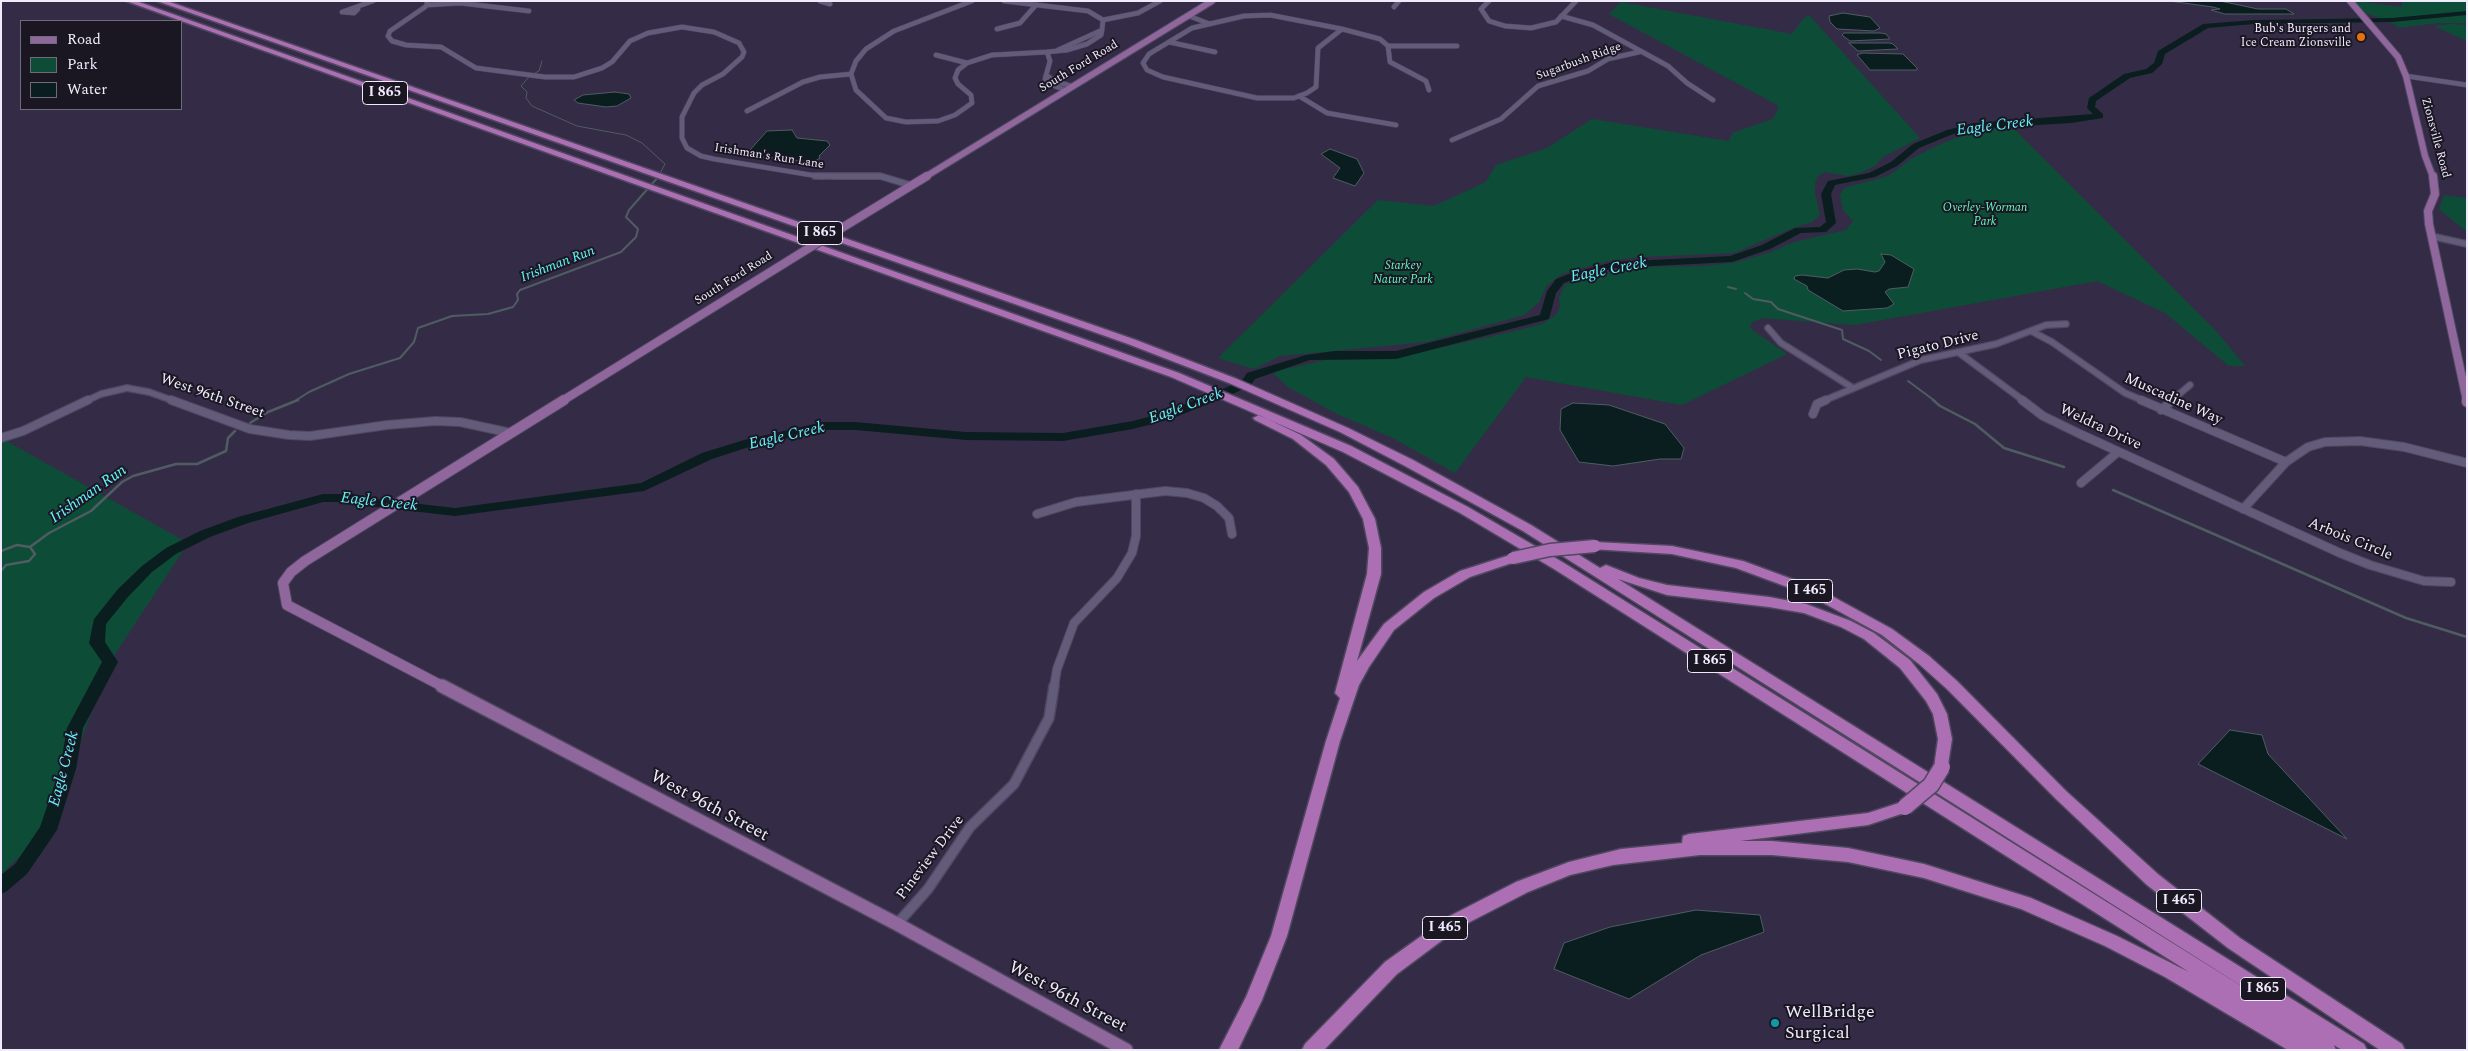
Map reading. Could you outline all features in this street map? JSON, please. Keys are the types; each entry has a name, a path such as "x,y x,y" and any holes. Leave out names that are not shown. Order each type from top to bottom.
{"highway":[{"name":"I 865","path":"129,1 1132,360 1246,407 1408,480 1559,566 2326,1050"},
{"name":"I 865","path":"160,1 1197,366 1271,397 1409,463 1527,528 2358,1050"},
{"path":"1246,407 1297,437 1323,456 1354,490 1370,525 1375,548 1374,574 1341,698 1333,741"},
{"path":"1527,528 1609,570 1635,581 1667,590 1793,606 1832,618 1863,633 1905,664 1932,698 1944,732 1946,746 1942,767 1931,785 1905,806 1888,814 1868,819 1672,843 1613,858"},
{"name":"I 465","path":"1228,1050 1254,1000 1279,936 1333,741 1358,674 1374,646 1389,627 1418,602 1454,580 1476,570 1513,558 1550,550 1595,546 1656,548 1722,560 1793,583 1869,621 1904,644 1938,672 2087,820 2153,880 2248,953 2396,1050"},
{"name":"I 465","path":"1311,1050 1392,968 1454,922 1522,887 1569,869 1613,858 1700,848 1791,849 1848,856 1940,876 2025,903 2129,949 2188,981 2305,1050"}],"main road":[{"name":"South Ford Road","path":"283,591 283,583 291,572 376,516 910,185 1212,1"},
{"name":"Zionsville Road","path":"2350,1 2398,57 2406,76 2425,156 2435,182 2435,194 2428,214 2431,239 2467,402"},
{"name":"West 96th Street","path":"283,591 287,605 897,924 1126,1050"}],"street":[{"path":"355,8 373,1"},
{"path":"820,1 830,4"},
{"path":"972,1 881,38 860,55 851,74 856,90 878,114 895,120 925,122 948,118 970,106 971,95 958,84 955,76 958,70 967,63 992,56 1047,52 1088,44 1101,35 1104,20"},
{"path":"1004,1 1082,9 1104,20 1138,12 1160,1"},
{"path":"1394,7 1399,1"},
{"path":"1489,1 1482,7 1481,13 1489,21 1505,26 1538,27 1556,22 1576,1"},
{"path":"427,3 460,3 529,11"},
{"name":"Irishman's Run Lane","path":"427,3 396,26 388,36 399,44 446,49 476,68 545,78 574,77 602,68 612,62 630,41 648,33 682,28 698,28 714,32 739,43 744,52 742,57 723,74 702,85 694,93 682,117 682,138 687,148 701,156 722,161 824,176 880,176 910,185"},
{"path":"998,29 1020,23 1036,5"},
{"path":"1342,29 1319,46 1318,83 1313,90 1299,96 1281,99 1257,98 1163,77 1147,70 1144,65 1144,59 1186,31 1251,13 1276,16 1342,29 1375,36 1388,46 1457,46"},
{"path":"1561,16 1593,25 1639,52 1668,66 1687,84 1713,100"},
{"path":"1186,17 1210,24"},
{"path":"1186,17 1203,26"},
{"path":"1169,42 1215,52"},
{"path":"1388,46 1390,62 1426,81 1429,90"},
{"path":"1047,52 1050,61 1045,78 1049,84 1068,88"},
{"name":"Sugarbush Ridge","path":"1452,140 1501,119 1531,92 1543,84 1588,71 1615,57 1639,52"},
{"path":"936,55 967,63"},
{"path":"747,111 803,82 820,77 851,74"},
{"path":"2406,76 2467,86"},
{"path":"1299,96 1328,113 1340,117 1396,125"},
{"path":"2431,239 2467,244"},
{"path":"2431,239 2467,248"},
{"name":"Pigato Drive","path":"1813,414 1814,407 1818,404 1922,360 1996,344 2046,326 2066,324"},
{"path":"1768,328 1781,343 1853,388"},
{"name":"Muscadine Way","path":"2031,331 2061,348 2108,384 2161,410 2286,462"},
{"name":"Weldra Drive","path":"1958,352 2043,416 2243,509"},
{"path":"2161,410 2190,385"},
{"name":"West 96th Street","path":"1,438 23,431 101,394 127,388 149,392 250,429 289,435 310,436 387,425 435,421 460,422 510,433"},
{"path":"2243,509 2286,462 2308,447 2324,442 2360,441 2404,447 2467,463"},
{"path":"2390,446 2467,468"},
{"path":"2081,483 2118,452"},
{"path":"1037,514 1066,504 1136,494 1187,493 1204,498 1217,506 1229,518 1232,534"},
{"name":"Pineview Drive","path":"897,924 928,889 970,827 1014,784 1049,718 1057,669 1074,623 1117,578 1132,553 1136,536 1136,494"},
{"name":"Arbois Circle","path":"2243,509 2370,565 2424,581 2451,582"}],"green space":[{"path":"2355,1 2402,7 2402,1 2467,1 2467,23 2439,23 2397,28 2398,26 2367,14"},
{"name":"Starkey Nature Park","path":"1621,2 1792,34 1803,19 1809,15 1920,138 1883,157 1875,166 1860,173 1848,176 1825,172 1818,176 1815,183 1815,193 1820,215 1812,222 1734,253 1641,257 1608,261 1562,274 1547,285 1539,302 1524,315 1427,342 1280,356 1254,369 1218,358 1378,200 1434,206 1486,182 1496,165 1547,148 1592,119 1729,141 1732,133 1773,119 1779,106 1609,14"},
{"path":"2467,25 2467,41 2434,26"},
{"name":"Overley-Worman Park","path":"1989,129 2015,130 2217,332 2245,366 2229,366 2165,313 2097,281 1855,325 1763,318 1753,322 1750,325 1751,329 1787,354 1682,405 1526,377 1455,473 1393,438 1337,414 1288,387 1272,372 1326,360 1395,358 1511,332 1542,324 1556,315 1560,307 1559,297 1565,285 1580,279 1630,267 1703,266 1733,263 1768,253 1794,242 1846,230 1853,221 1843,210 1840,195 1844,188 1888,176 1911,159 1934,147 1958,137"},
{"path":"2444,195 2467,198 2467,232 2439,209"},
{"path":"1,438 188,543 110,662 48,830 1,874"}],"water":[{"path":"2169,1 2220,1 2258,9 2286,9 2294,14 2225,14 2211,10 2220,9 2213,7"},
{"path":"1843,13 1870,17 1880,28 1874,31 1837,29 1830,22 1829,16"},
{"path":"1844,33 1881,33 1886,34 1890,39 1850,41 1842,35"},
{"path":"1849,43 1889,43 1898,49 1858,51"},
{"path":"1862,53 1903,54 1917,70 1870,70 1857,55"},
{"path":"615,92 629,94 631,98 617,106 606,107 578,103 574,100 583,95"},
{"path":"792,130 797,138 827,141 830,145 819,156 820,158 813,162 763,157 750,150 767,131"},
{"path":"1330,149 1357,159 1364,173 1355,186 1333,178 1340,168 1321,154"},
{"path":"1881,254 1891,255 1914,269 1908,287 1889,289 1885,292 1894,304 1887,308 1843,311 1808,290 1807,286 1794,279 1795,276 1802,275 1828,278 1844,270 1879,271 1885,262"},
{"path":"1573,403 1609,405 1665,424 1684,448 1681,459 1660,459 1613,466 1579,462 1560,430 1561,409"},
{"path":"2230,730 2262,735 2268,754 2347,839 2198,764"},
{"path":"1696,910 1760,915 1764,932 1701,955 1629,999 1554,969 1564,943 1610,927"}],"waterway":[{"name":"Eagle Creek","path":"1,886 21,869 48,830 68,769 75,728 110,662 97,643 99,623 123,593 147,569 171,551 205,534 243,520 295,504 323,498 353,498 368,502 455,512 644,487 707,456 749,443 823,426 855,426 966,436 1063,437 1133,425 1167,416 1231,390 1247,382 1251,376 1280,365 1310,357 1396,355 1492,330 1520,325 1545,317 1551,293 1560,281 1573,276 1613,265 1732,259 1750,251 1766,247 1799,230 1822,230 1831,223 1826,194 1831,183 1872,175 1894,164 1916,146 1950,132 1974,126 2071,120 2100,116 2091,108 2092,100 2127,76 2149,71 2158,64 2161,53 2206,26 2254,22 2392,20 2467,13"},
{"name":"Irishman Run","path":"535,73 539,71 542,61"},
{"name":"Irishman Run","path":"529,77 521,86 527,92 526,98 532,106 577,126 626,135 642,143 665,164 658,177"},
{"name":"Irishman Run","path":"295,401 309,392 349,374 400,358 414,342 418,328 452,316 488,314 513,307 518,300 517,294 520,290 621,252 636,237 638,229 626,217 629,210 659,176"},
{"path":"1728,287 1736,289"},
{"path":"1745,293 1753,299 1771,302 1778,309 1842,330 1843,339 1869,351 1881,360"},
{"path":"1908,381 1935,401"},
{"name":"Irishman Run","path":"250,423 268,412 298,400"},
{"path":"1933,400 1940,406 1975,424 2004,448 2064,467"},
{"name":"Irishman Run","path":"30,547 49,533 91,511 122,482 133,476 176,464 197,464 226,451 228,438 235,431"},
{"path":"2113,490 2406,618 2467,637"},
{"path":"1,551 17,545 30,547"},
{"path":"1,571 6,565 29,561 35,554 30,547"}],"place":[{"name":"Bub's Burgers and Ice Cream Zionsville","path":"2361,37"},
{"name":"WellBridge Surgical","path":"1775,1023"}]}
